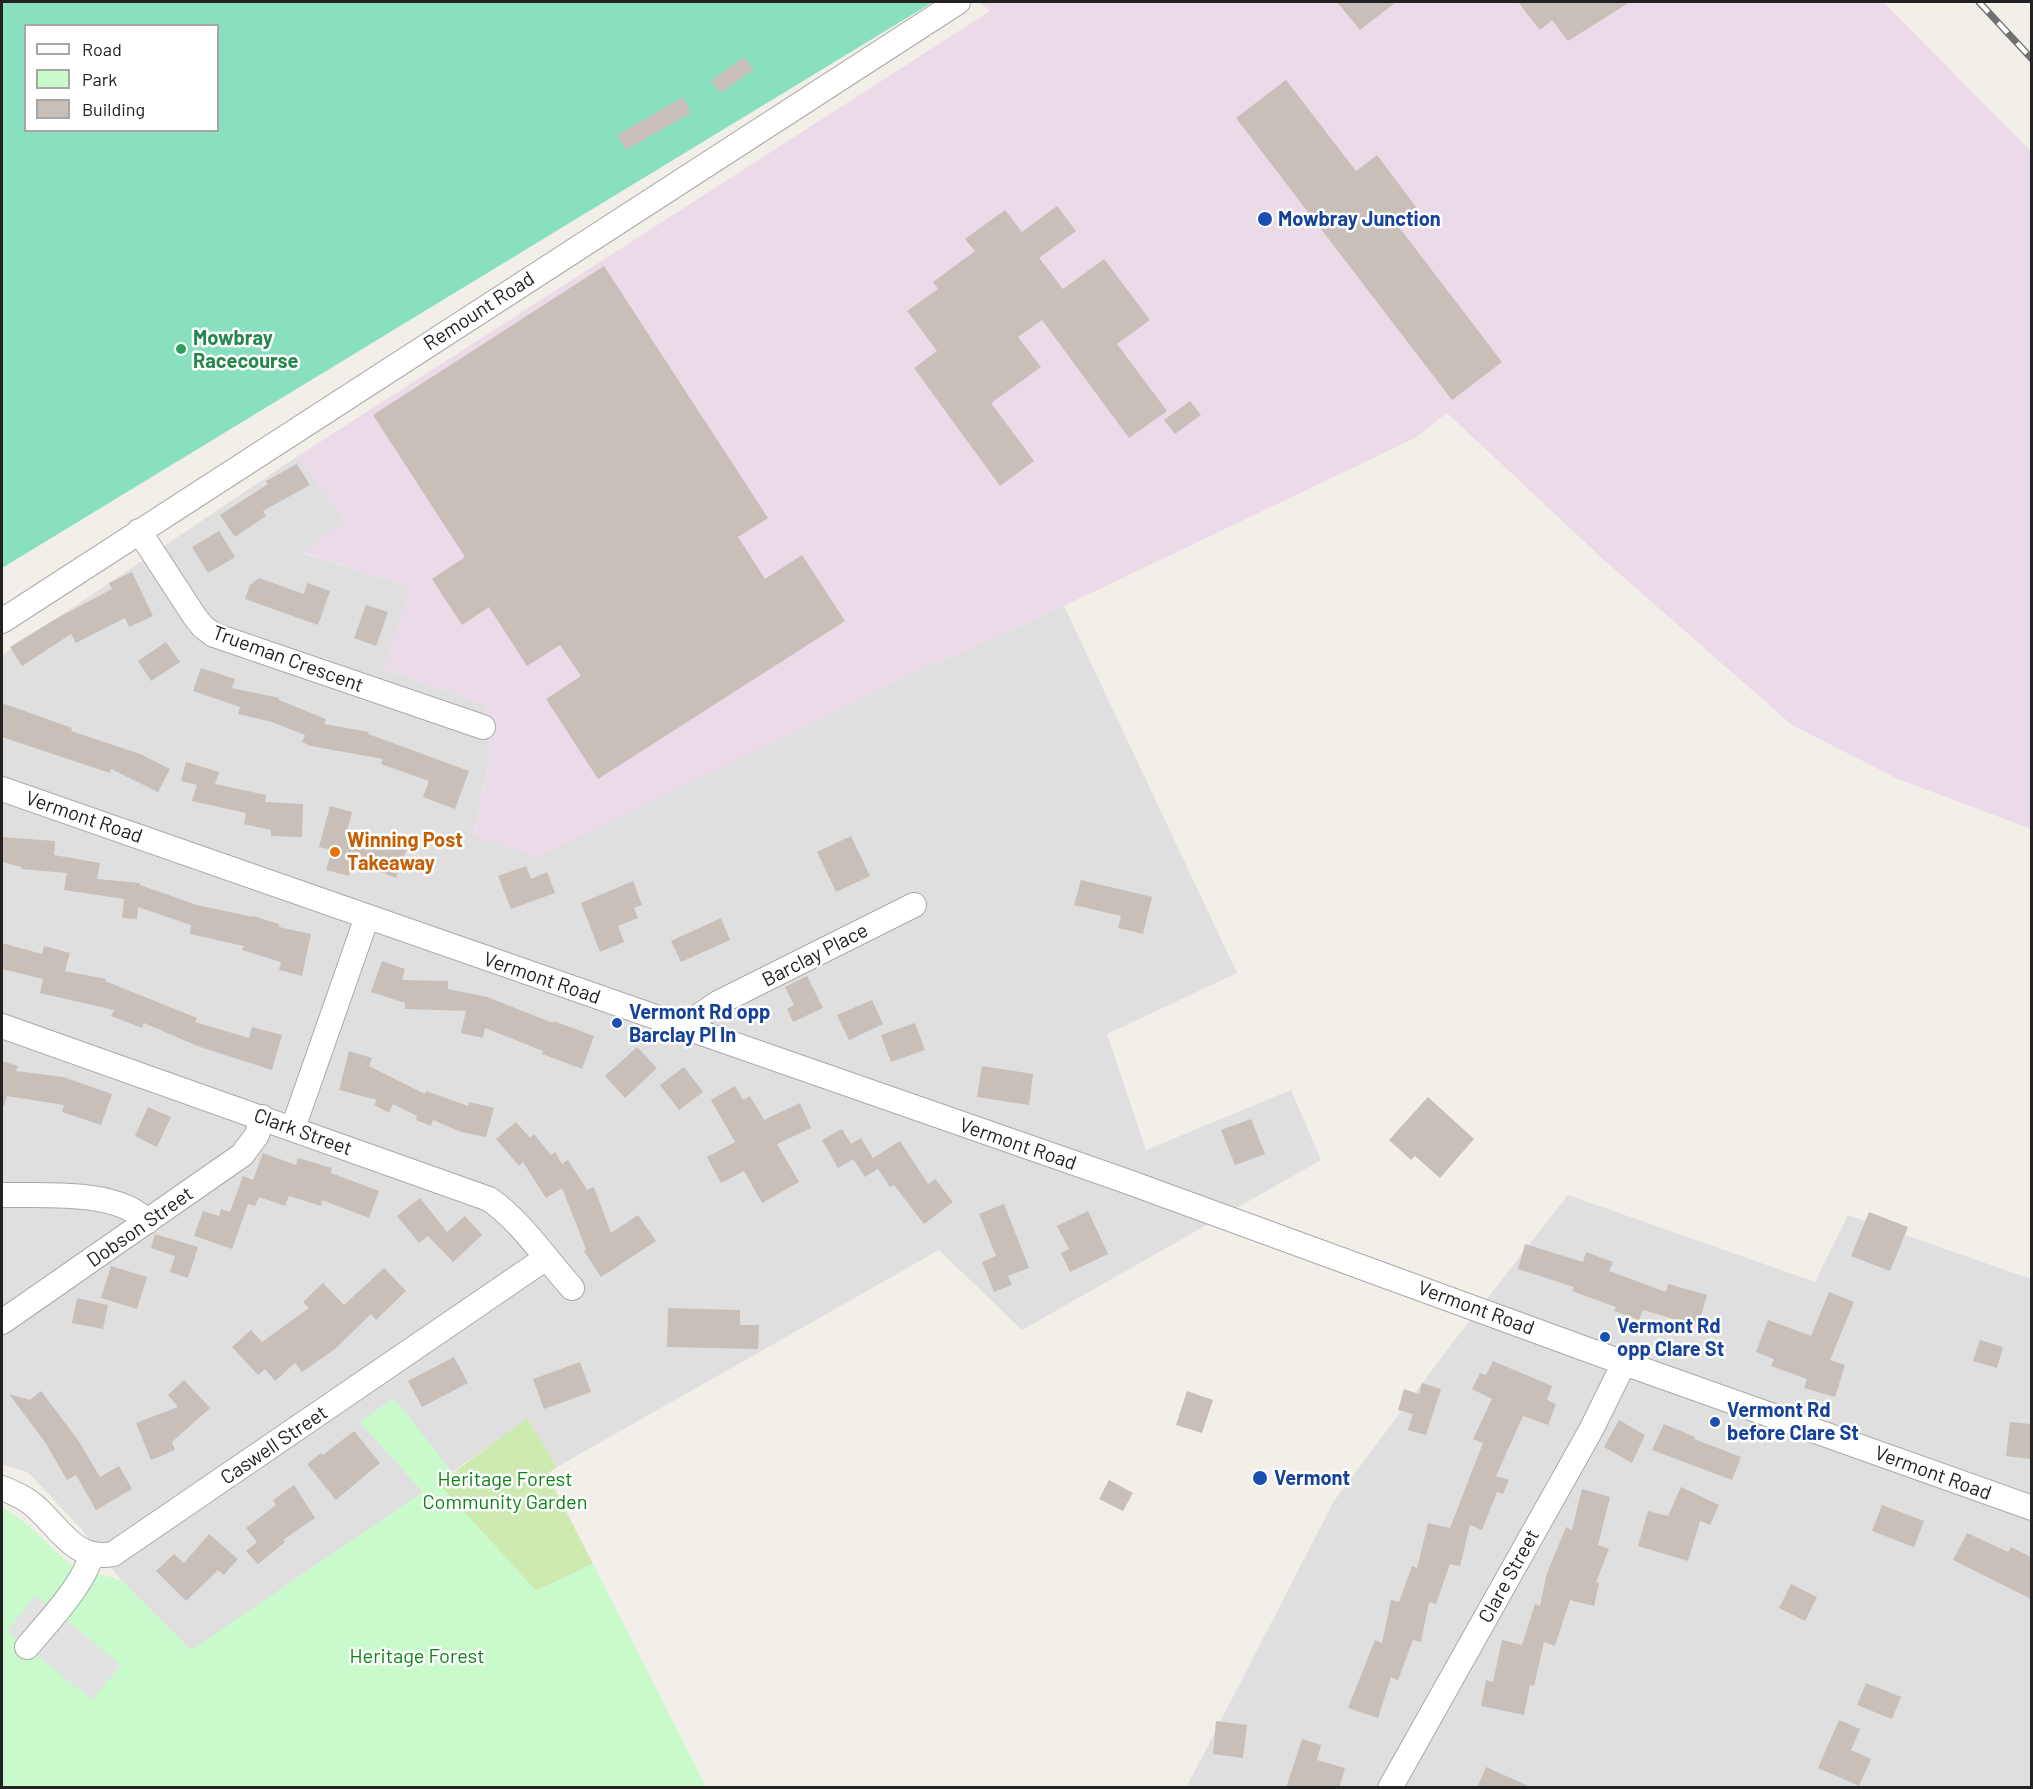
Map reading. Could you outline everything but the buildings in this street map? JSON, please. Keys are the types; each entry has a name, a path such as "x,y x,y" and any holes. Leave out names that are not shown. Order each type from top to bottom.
{"street":[{"name":"Remount Road","path":"2,621 958,2"},
{"name":"Trueman Crescent","path":"139,531 195,617 214,635 483,727"},
{"name":"Vermont Road","path":"2,789 1124,1180 1624,1363 2031,1508"},
{"name":"Barclay Place","path":"689,1028 693,1020 718,1003 914,905"},
{"path":"292,1128 367,917"},
{"name":"Clark Street","path":"2,1026 489,1199 501,1207 572,1288"},
{"name":"Dobson Street","path":"2,1322 242,1155 257,1135 262,1117"},
{"path":"2,1195 85,1197 140,1213 147,1222"},
{"name":"Caswell Street","path":"91,1555 107,1555 120,1551 546,1258"},
{"name":"Clare Street","path":"1390,1788 1591,1430 1624,1363"},
{"path":"2,1488 31,1503 73,1545 91,1555 87,1568 64,1603 27,1647"}],"shaded area":[{"path":"979,2 1883,2 2031,151 2031,829 1898,779 1792,725 1606,562 1447,413 1415,438 1064,606 932,665 537,857 473,836 491,753 483,704 384,669 410,587 301,552 345,522 298,456 990,11"},
{"path":"298,456 345,522 302,553 411,587 384,669 483,704 491,752 473,835 932,665 1064,606 1237,973 1107,1034 1146,1150 1291,1090 1321,1160 1022,1330 939,1250 557,1467 527,1419 452,1472 394,1399 360,1422 423,1492 191,1651 121,1580 82,1530 29,1473 2,1464 2,655"},
{"path":"1568,1195 1815,1282 1848,1215 2031,1279 2031,1787 1186,1788 1334,1501 1453,1342"},
{"path":"36,1595 121,1665 92,1700 7,1631"}],"green space":[{"name":"Mowbray Racecourse","path":"2,2 933,2 2,568"},
{"name":"Heritage Forest","path":"394,1398 452,1472 439,1484 536,1591 593,1564 706,1787 2,1787 2,1507 23,1521 73,1567 121,1580 191,1650 423,1492 360,1422"},
{"name":"Heritage Forest Community Garden","path":"527,1418 557,1467 547,1474 593,1564 536,1591 438,1484"}],"railway":[{"path":"1979,2 2032,59"}],"place":[{"name":"Mowbray Junction","path":"1265,219"},
{"name":"Mowbray Racecourse","path":"181,349"},
{"name":"Winning Post Takeaway","path":"335,852"},
{"name":"Vermont Rd opp Barclay Pl In","path":"617,1023"},
{"name":"Vermont Rd opp Clare St","path":"1605,1337"},
{"name":"Vermont Rd before Clare St","path":"1715,1422"},
{"name":"Vermont","path":"1260,1478"}]}
